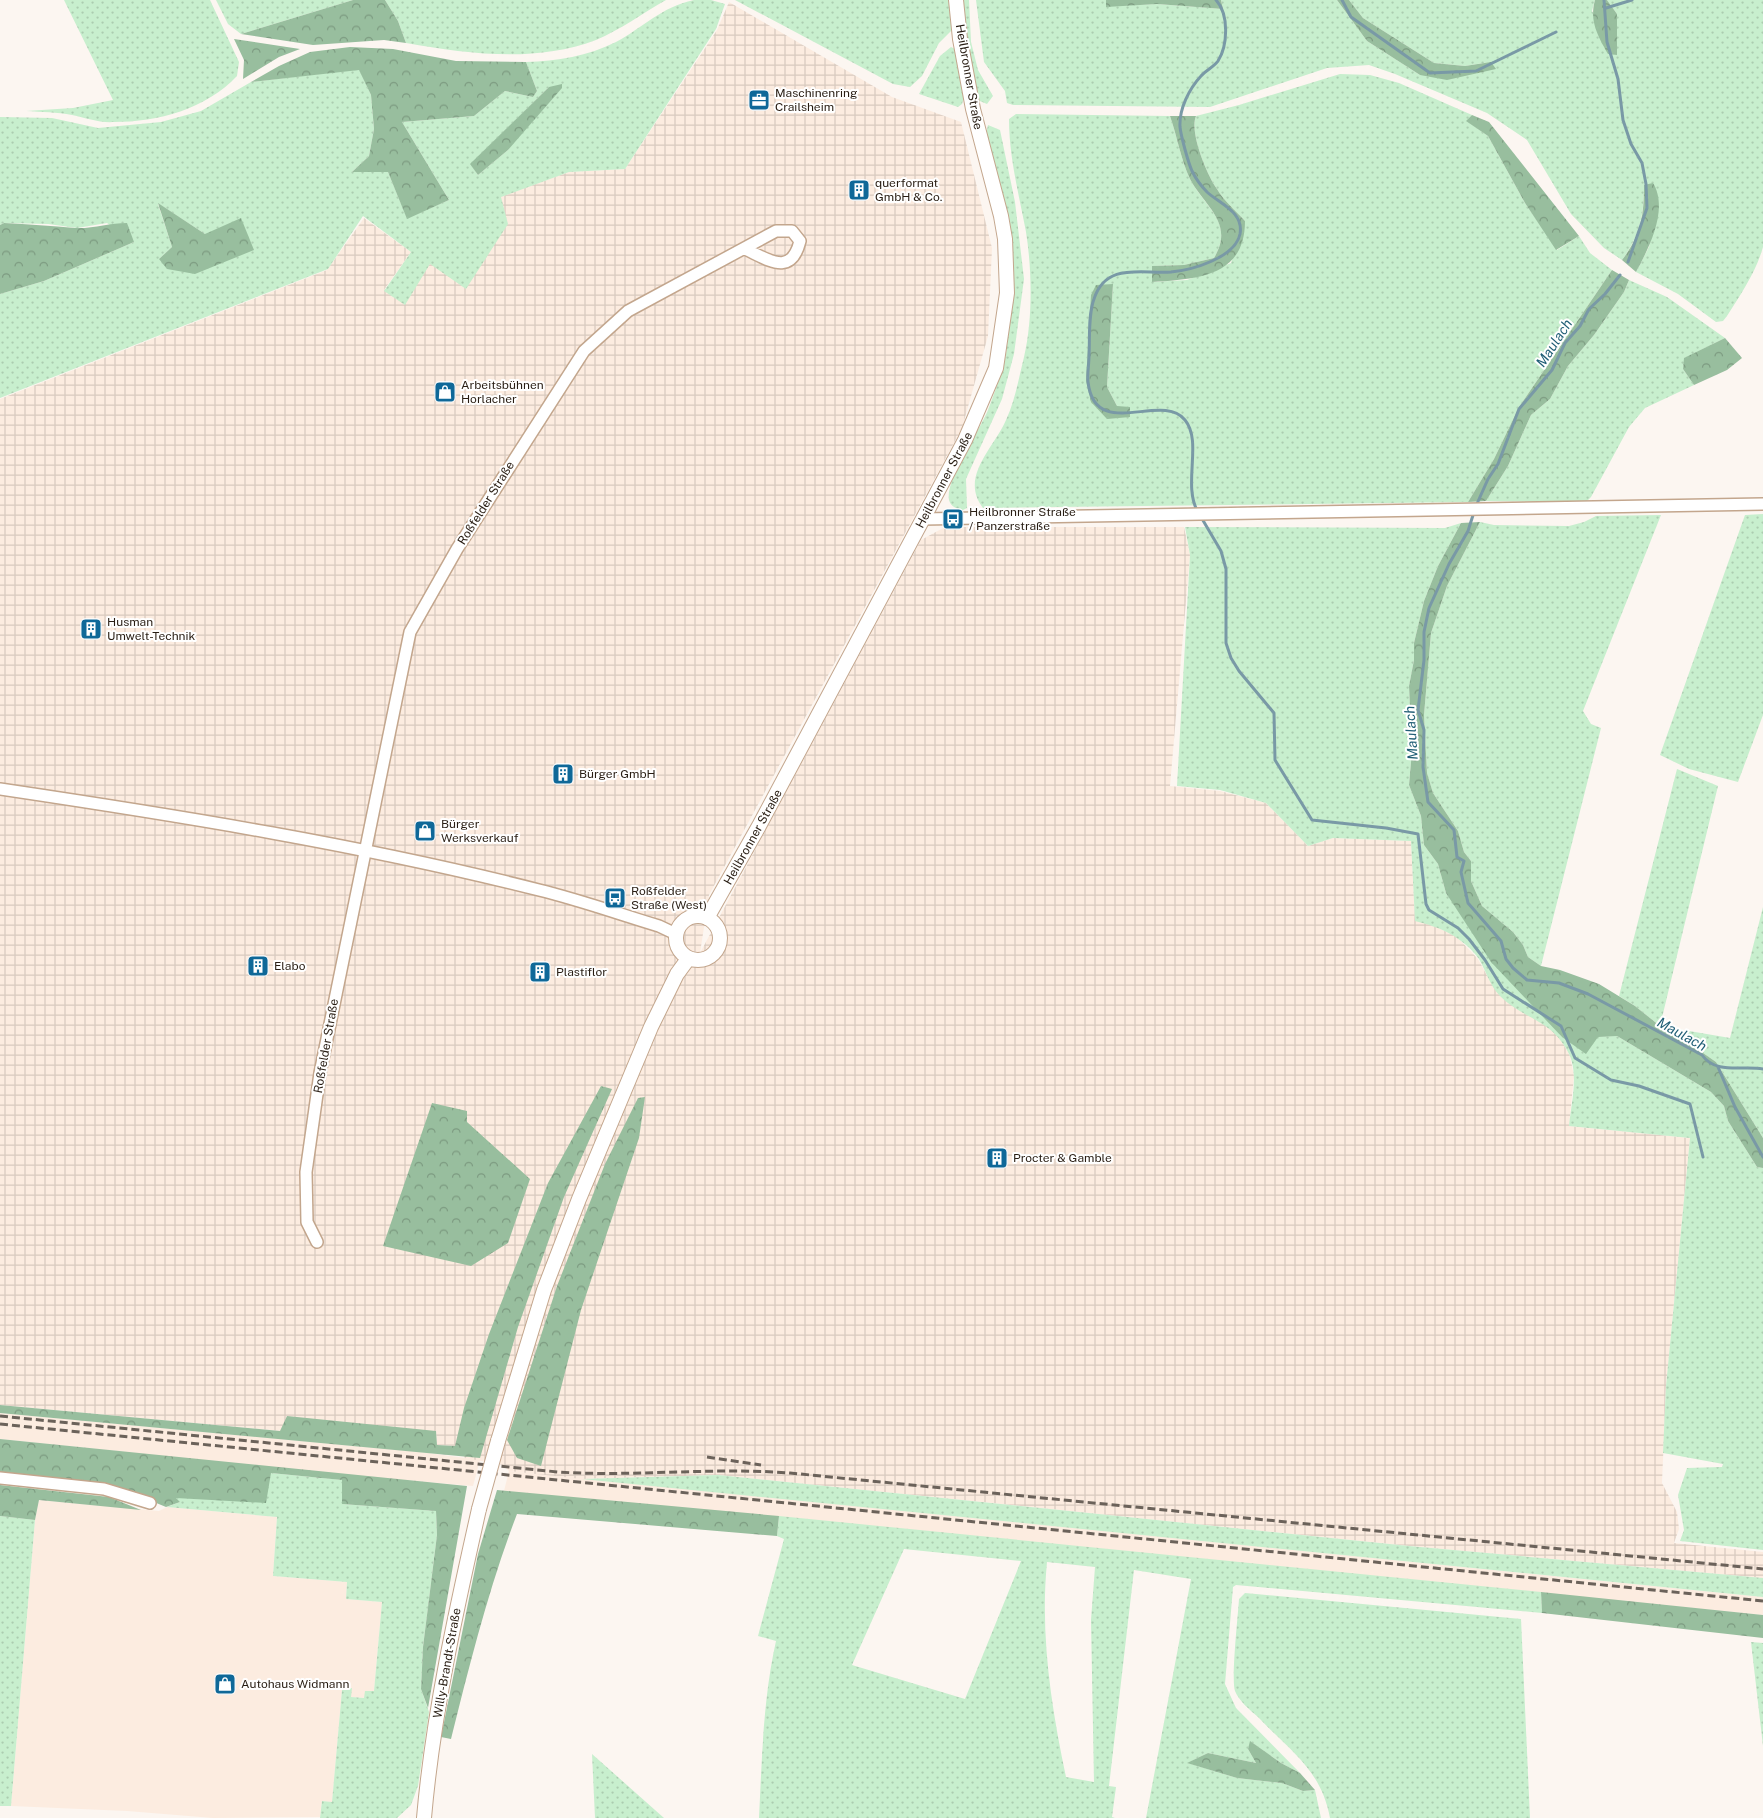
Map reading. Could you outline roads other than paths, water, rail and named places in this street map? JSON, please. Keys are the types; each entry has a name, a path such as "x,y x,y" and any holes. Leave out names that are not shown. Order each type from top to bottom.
{"main road":[{"name":"Heilbronner Straße","path":"707,918 760,826 976,419 996,368 1006,293 1005,239 972,109 960,39 956,0"},
{"path":"692,917 707,918 715,924 719,933 719,943 716,951 703,960 688,959 680,952 676,944 676,934 684,921 692,917"},
{"name":"Willy-Brandt-Straße","path":"424,1818 431,1751 453,1630 480,1509 498,1441 544,1290 651,1028 677,974 688,959"}],"street":[{"name":"Roßfelder Straße","path":"317,1242 307,1222 306,1172 320,1073 410,632 457,550 519,450 584,351 628,311 745,249"},
{"path":"923,519 1763,504"},
{"path":"0,789 209,821 364,850 540,890 659,926 676,934"},
{"path":"0,1478 104,1490 150,1503"}],"waterway":[{"path":"1198,512 1192,489 1192,440 1190,429 1185,420 1175,413 1161,410 1116,413 1103,409 1093,400 1088,382 1090,319 1094,299 1100,287 1107,279 1126,272 1171,272 1190,269 1222,256 1230,250 1240,234 1240,226 1235,214 1207,192 1193,173 1180,127 1181,113 1189,93 1201,76 1218,61 1224,47 1225,21 1216,0"},
{"path":"1342,0 1351,17 1430,73 1476,71 1556,32"},
{"name":"Maulach","path":"1604,0 1607,42 1618,79 1623,120 1631,144 1642,163 1646,184 1647,208 1628,262"},
{"path":"1606,8 1632,0"},
{"name":"Maulach","path":"1476,506 1488,479 1498,464 1519,409 1552,370 1565,343 1580,326 1589,309 1605,294 1620,275"},
{"name":"Maulach","path":"1474,512 1468,531 1449,564 1429,608 1424,632 1424,660 1418,710 1424,730 1423,767 1428,802 1454,830 1457,857 1464,861 1461,872 1468,903 1501,941 1506,959 1527,980 1559,983 1588,994 1702,1055 1715,1065 1730,1068 1763,1069"},
{"path":"1201,517 1221,551 1226,569 1226,643 1231,658 1239,671 1274,713 1275,760 1312,820 1386,828 1418,834 1426,904 1429,910 1458,928 1469,939 1503,989 1561,1026 1575,1058 1611,1080 1639,1086 1690,1104 1703,1157"},
{"path":"1718,1067 1735,1107 1763,1157"}],"railway":[{"path":"0,1416 558,1472 761,1471 790,1473 1763,1569"},
{"path":"0,1424 1763,1601"},
{"path":"707,1457 761,1465"}],"place":[{"name":"Maschinenring Crailsheim","path":"759,100"},
{"name":"querformat GmbH & Co.","path":"859,190"},
{"name":"Arbeitsbühnen Horlacher","path":"445,392"},
{"name":"Heilbronner Straße / Panzerstraße","path":"953,519"},
{"name":"Husman Umwelt-Technik","path":"91,629"},
{"name":"Bürger GmbH","path":"563,774"},
{"name":"Bürger Werksverkauf","path":"425,831"},
{"name":"Roßfelder Straße (West)","path":"615,898"},
{"name":"Elabo","path":"258,966"},
{"name":"Plastiflor","path":"540,972"},
{"name":"Procter & Gamble","path":"997,1158"},
{"name":"Autohaus Widmann","path":"225,1684"}]}
